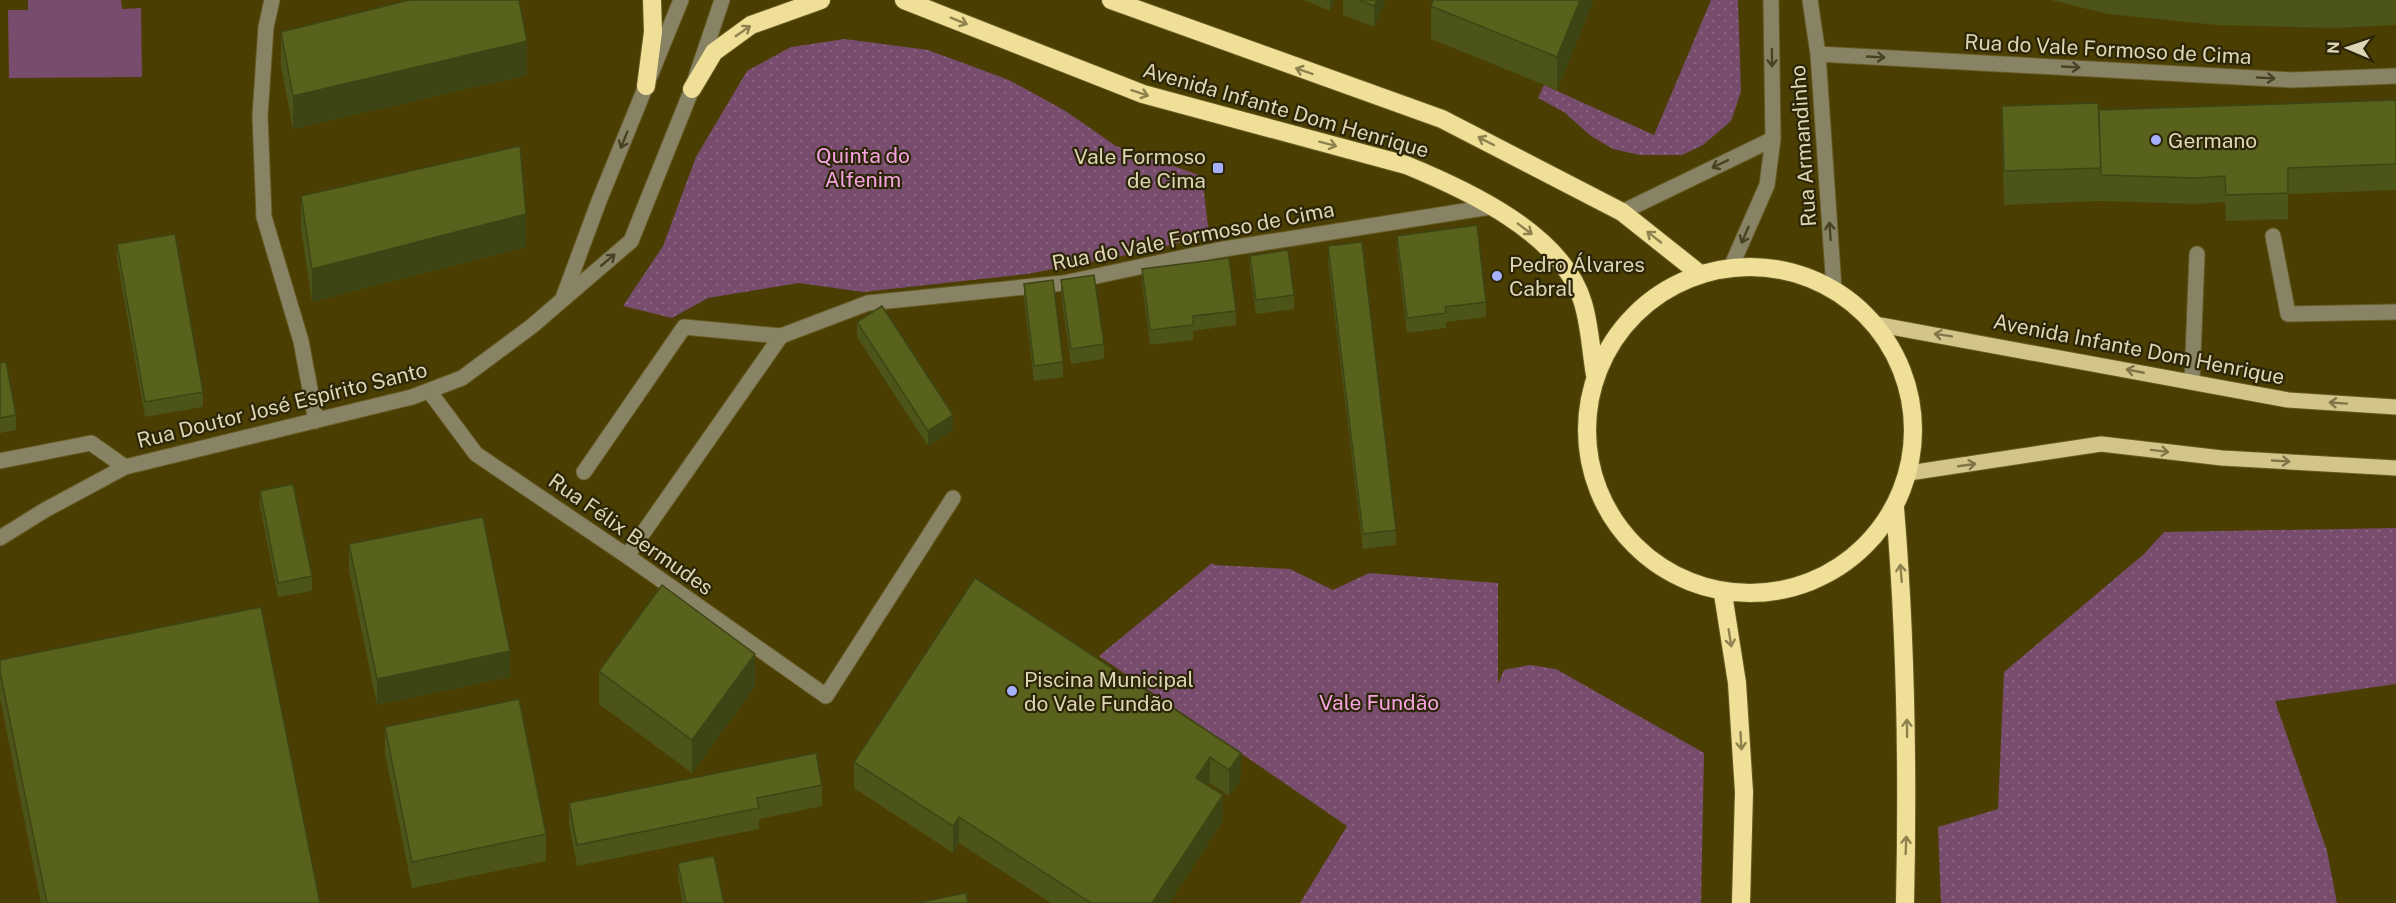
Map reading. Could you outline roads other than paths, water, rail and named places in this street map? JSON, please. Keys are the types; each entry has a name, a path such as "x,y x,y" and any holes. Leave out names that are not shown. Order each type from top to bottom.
{"highway":[{"path":"646,86 653,32 652,0"},
{"path":"692,89 714,52 751,25 821,0"},
{"name":"Avenida Infante Dom Henrique","path":"904,0 1143,94 1406,165 1434,176 1523,227 1548,248 1565,269 1583,301 1595,375"},
{"name":"Avenida Infante Dom Henrique","path":"1111,0 1173,25 1442,119 1622,212 1700,274"},
{"path":"1731,267 1767,267 1801,274 1834,289 1875,324 1902,369 1914,421 1909,473 1895,508 1852,560 1791,591 1723,594 1656,567 1608,515 1586,447 1595,375 1619,331 1655,296 1700,274 1731,267"},
{"path":"1895,508 1905,631 1908,786 1905,903"},
{"path":"1723,594 1737,683 1744,792 1741,903"}],"main road":[{"name":"Avenida Infante Dom Henrique","path":"1875,324 2288,400 2396,407"},
{"path":"1909,473 2101,444 2222,458 2396,468"}],"street":[{"path":"272,0 266,27 260,116 264,217 301,341 316,421"},
{"name":"Rua Doutor José Espírito Santo","path":"563,298 681,0"},
{"name":"Rua Doutor José Espírito Santo","path":"0,538 45,510 125,467 316,421 429,391 462,378 532,326 631,241 692,89 722,0"},
{"name":"Rua Armandinho","path":"1731,267 1767,185 1773,139 1771,0"},
{"name":"Rua Armandinho","path":"1809,0 1818,54 1834,289"},
{"name":"Rua do Vale Formoso de Cima","path":"1818,54 2291,80 2396,76"},
{"path":"1622,212 1773,139"},
{"name":"Rua do Vale Formoso de Cima","path":"781,336 868,303 1064,283 1218,250 1490,207"},
{"path":"2272,236 2288,314 2396,312"},
{"path":"2192,382 2197,254"},
{"path":"584,472 684,327 781,336 627,556"},
{"name":"Rua Félix Bermudes","path":"429,391 476,454 627,556 826,696 953,498"},
{"path":"0,460 91,443 125,467"}],"place":[{"name":"Germano","path":"2156,140"},
{"name":"Vale Formoso de Cima","path":"1218,168"},
{"name":"Pedro Álvares Cabral","path":"1497,276"},
{"name":"Piscina Municipal do Vale Fundão","path":"1012,691"}],"park label":[{"name":"Quinta do Alfenim","path":"863,167"},
{"name":"Vale Fundão","path":"1379,702"}]}
